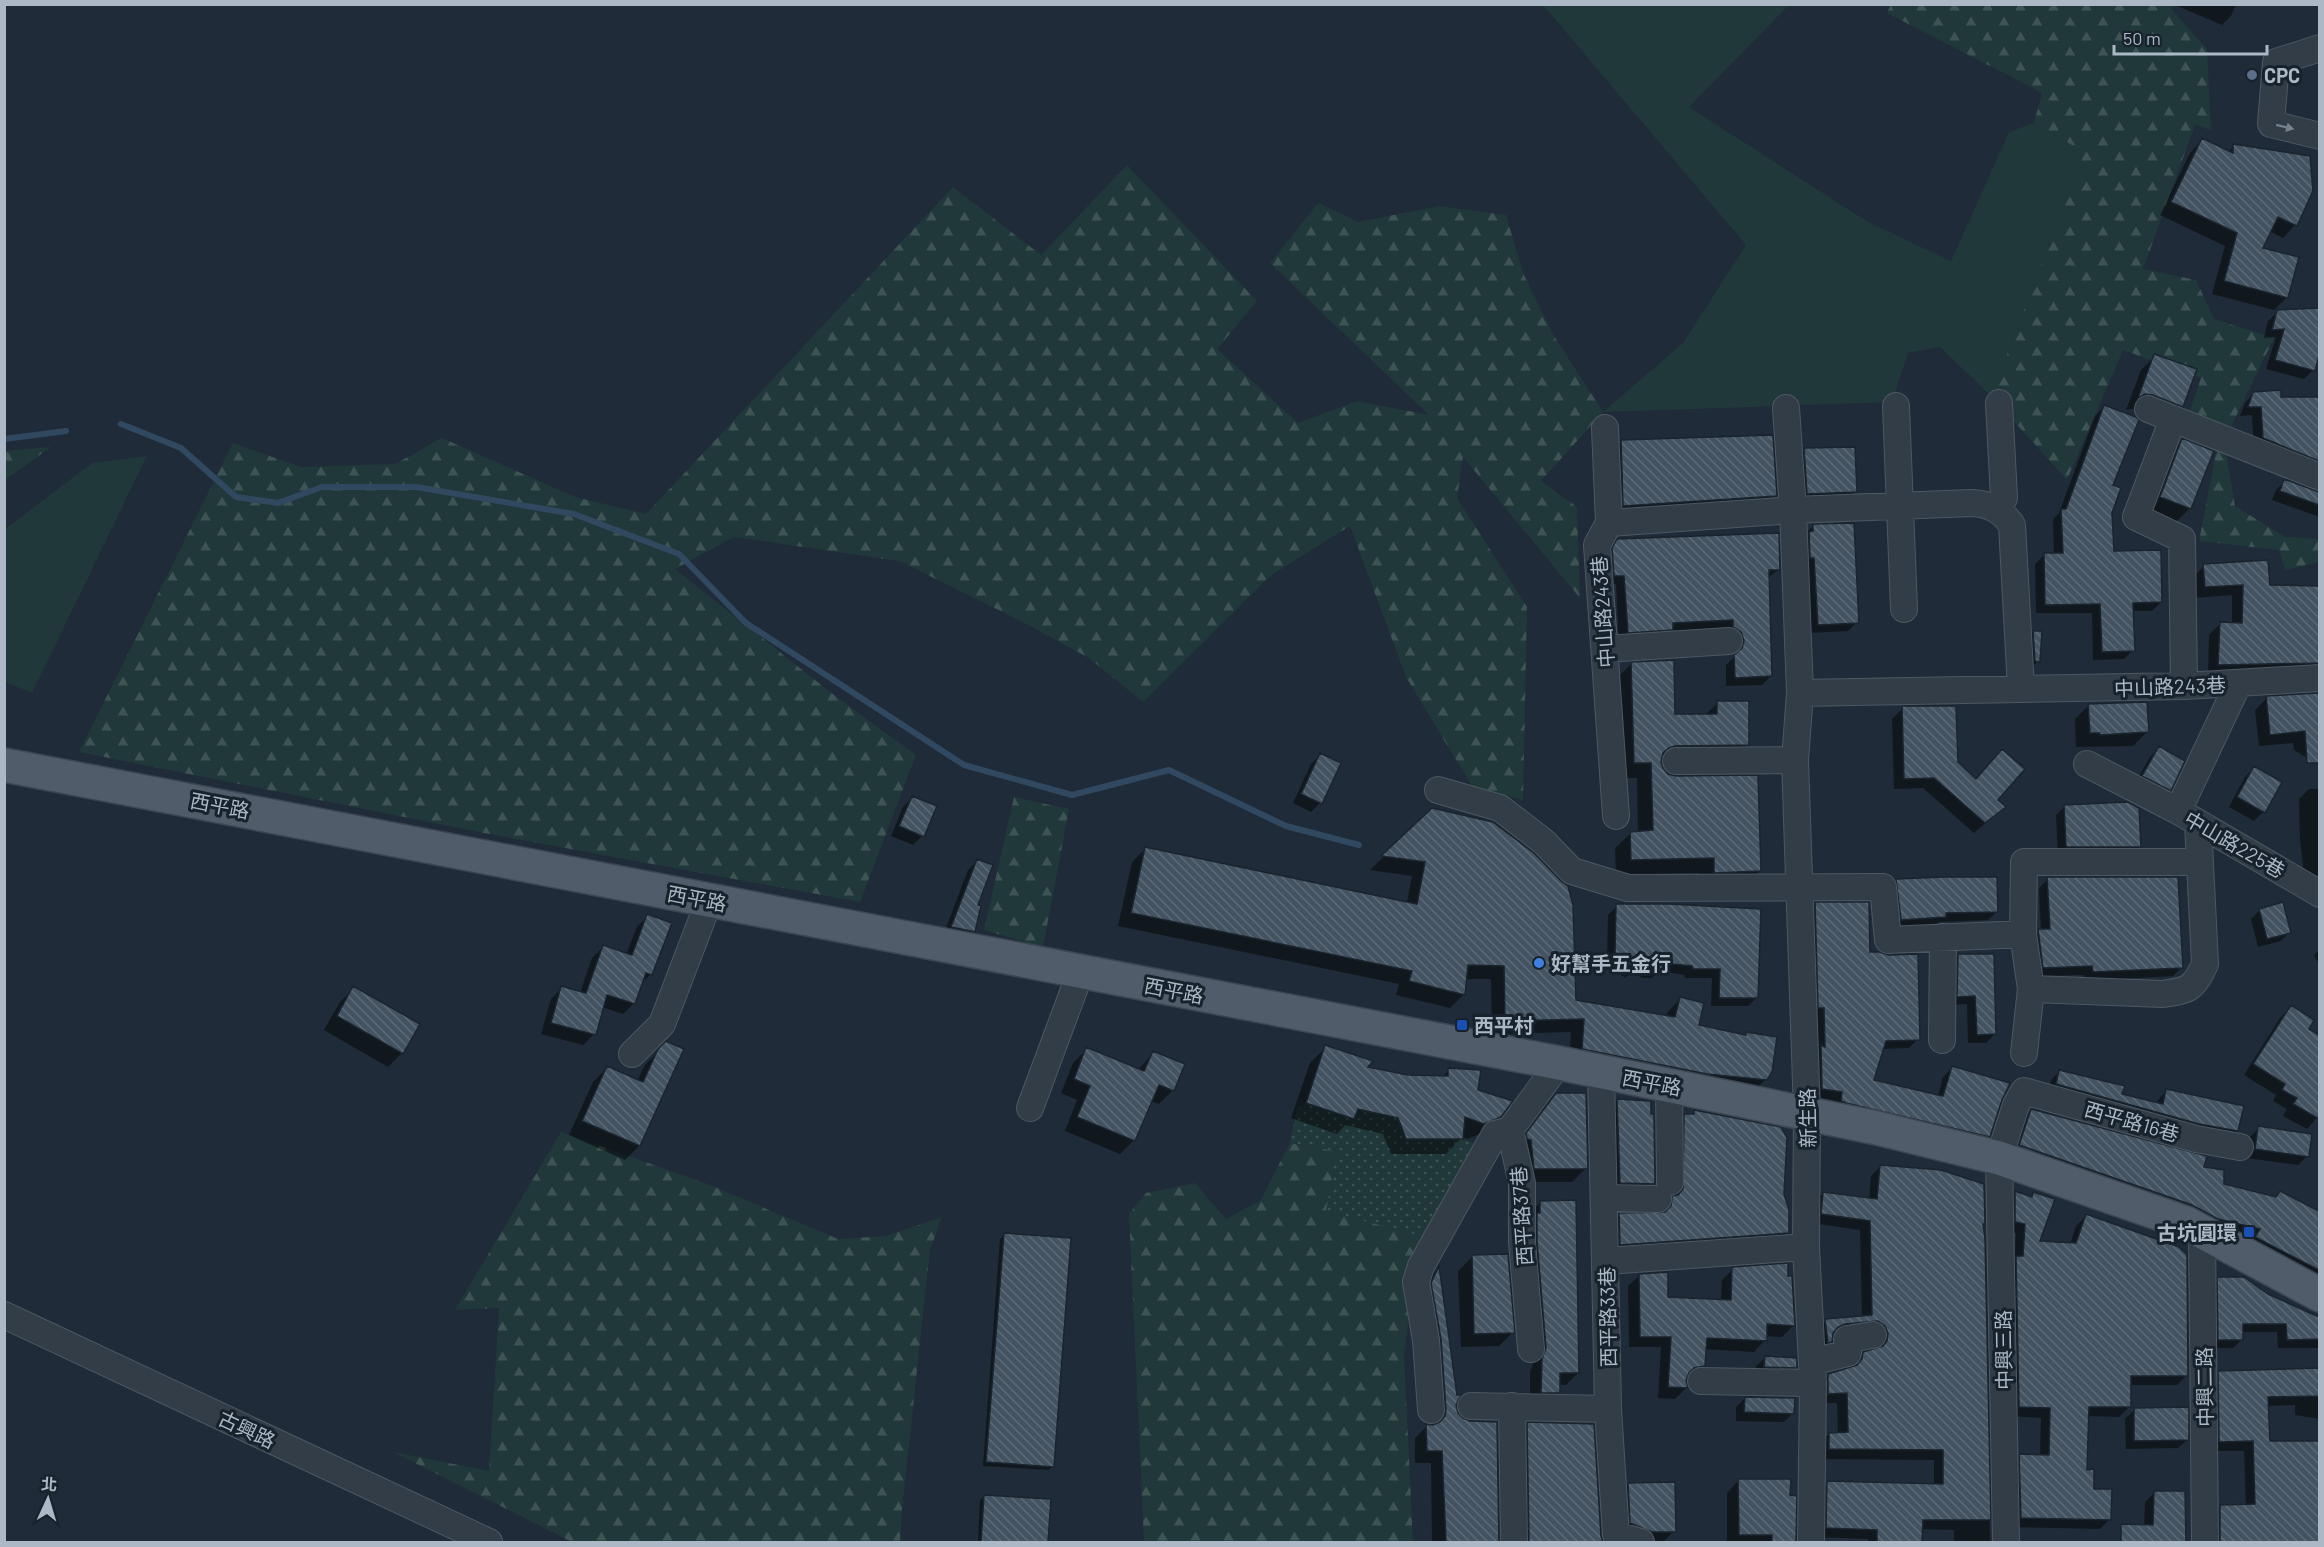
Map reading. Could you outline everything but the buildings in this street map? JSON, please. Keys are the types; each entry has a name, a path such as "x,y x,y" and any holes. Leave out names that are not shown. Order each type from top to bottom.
{"main road":[{"name":"西平路","path":"4,765 290,818 1807,1113 1999,1158 2186,1223 2319,1295"}],"street":[{"path":"2319,48 2276,62 2271,124 2319,136"},
{"path":"1998,510 2004,498 2000,402"},
{"path":"1896,406 1904,609"},
{"path":"1786,408 1793,510 1800,693"},
{"path":"2148,410 2319,477"},
{"path":"1605,428 1609,523 1793,510 1900,506 1981,504 1998,510 2012,525 2021,689"},
{"path":"2168,432 2136,517 2182,538 2184,686"},
{"name":"中山路243巷","path":"1609,523 1597,545 1616,816"},
{"path":"1605,649 1729,641"},
{"name":"中山路243巷","path":"1800,693 2184,686 2319,678"},
{"name":"中山路225巷","path":"2238,684 2188,817 2319,894"},
{"name":"新生路","path":"1800,693 1795,760 1807,1113 1806,1247 1813,1372 1811,1542"},
{"path":"1676,761 1795,760"},
{"path":"2031,989 2163,994 2183,991 2196,983 2205,964 2200,862 2188,817 2087,764"},
{"path":"1438,790 1500,808 1544,842 1572,871 1628,888 1883,887 1888,940 2023,934"},
{"path":"2024,1053 2031,989 2023,934 2024,862 2200,862"},
{"path":"632,1054 662,1024 709,901"},
{"path":"1942,1040 1943,937"},
{"path":"1030,1108 1081,971"},
{"path":"1431,1410 1426,1340 1416,1282 1420,1266 1495,1134 1510,1130 1559,1063"},
{"name":"西平路33巷","path":"1601,1072 1608,1408 1616,1535 1641,1542"},
{"path":"1604,1198 1664,1190 1669,1085"},
{"name":"西平路16巷","path":"2024,1091 2196,1139 2240,1147"},
{"name":"中興三路","path":"2006,1542 1999,1158 2016,1106 2024,1091"},
{"name":"西平路37巷","path":"1510,1130 1522,1183 1522,1242 1531,1349"},
{"name":"中興二路","path":"2202,1232 2205,1542"},
{"path":"1606,1261 1806,1247"},
{"name":"古興路","path":"4,1315 489,1542"},
{"path":"1701,1381 1813,1372 1848,1353 1847,1339 1873,1335"},
{"path":"1471,1406 1608,1408"},
{"path":"1512,1406 1514,1542"}],"green space":[{"path":"1891,4 2170,5 2207,49 2211,130 2195,125 2143,269 2196,280 2214,319 2274,338 2224,441 2235,506 2285,537 2319,539 2319,562 2285,570 2279,550 2199,541 2217,448 2184,427 2201,378 2123,350 2067,480 1991,396 2084,152 2034,123 2042,93 1887,13"},
{"path":"1543,5 1789,5 1689,107 1868,222 1951,261 2009,132 2034,123 2084,152 1991,396 1940,347 1908,353 1892,402 1603,412 1683,343 1746,245"},
{"path":"1127,165 1257,301 1217,349 1298,423 1357,401 1429,415 1270,263 1318,203 1358,222 1439,206 1506,215 1523,273 1552,333 1603,412 1541,481 1577,507 1580,598 1463,457 1457,498 1527,607 1523,800 1472,786 1406,677 1350,526 1270,576 1143,702 1089,658 1015,618 899,561 734,537 675,569 834,695 916,755 860,902 484,833 79,752 233,443 301,467 395,464 442,438 575,497 646,514 953,187 1041,255"},
{"path":"51,447 5,480 5,451"},
{"path":"147,456 32,693 5,682 5,529 92,463"},
{"path":"1014,797 1069,809 1043,947 984,930"},
{"path":"1306,1103 1353,1119 1358,1109 1398,1118 1407,1139 1463,1139 1492,1150 1433,1239 1326,1211 1337,1151 1290,1143 1297,1109"},
{"path":"561,1132 710,1185 838,1239 886,1236 942,1217 930,1250 900,1542 572,1542 393,1452 489,1471 499,1308 455,1310"},
{"path":"1290,1143 1337,1151 1433,1239 1411,1294 1404,1356 1413,1542 1144,1542 1129,1214 1146,1193 1195,1183 1226,1219 1260,1201"}],"waterway":[{"path":"121,424 181,448 236,497 278,503 322,487 416,487 574,514 679,554 746,623 964,765 1072,795 1169,770 1286,826 1359,845"},
{"path":"4,439 66,431"}],"place":[{"name":"CPC","path":"2252,75"},
{"name":"好幫手五金行","path":"1539,963"},
{"name":"西平村","path":"1462,1025"},
{"name":"古坑圓環","path":"2249,1232"}]}
